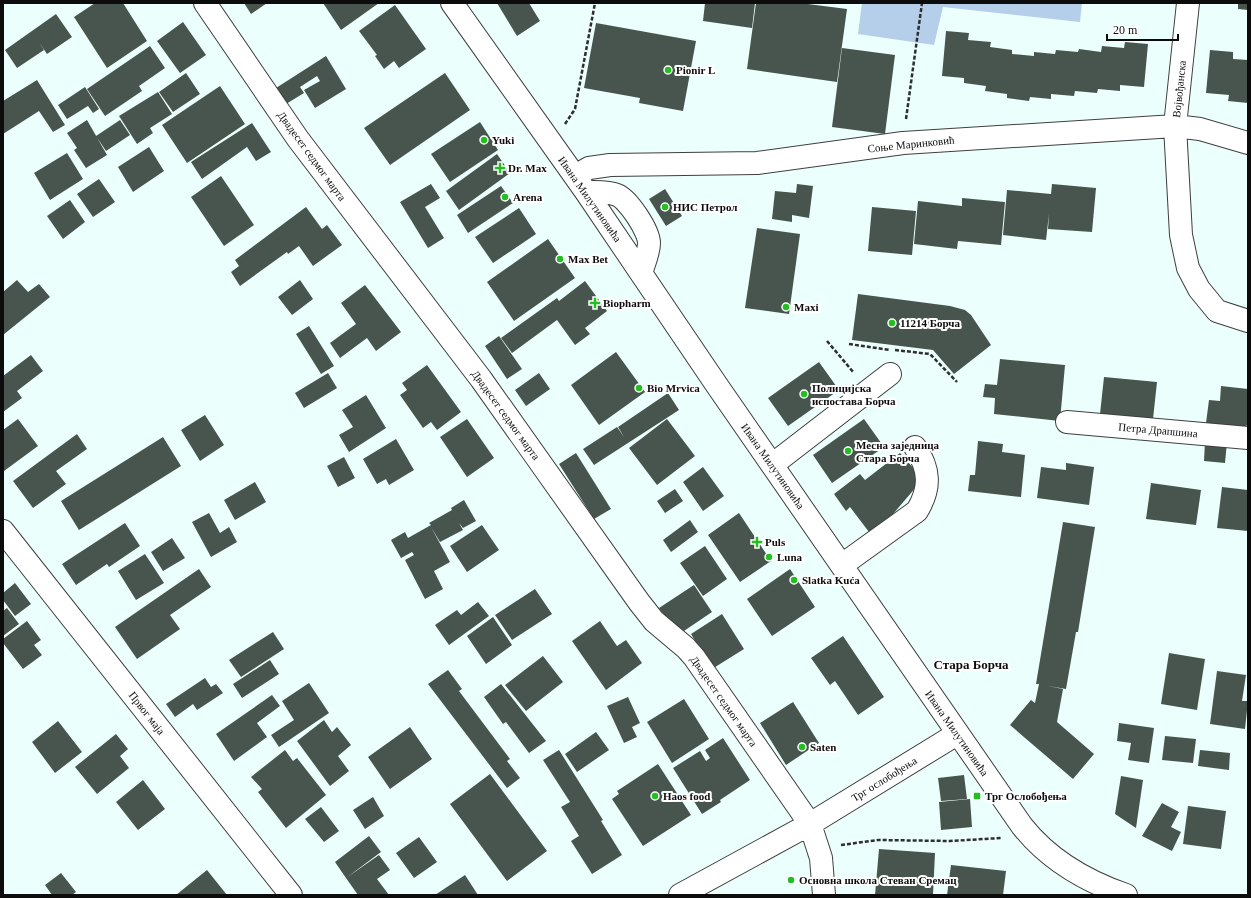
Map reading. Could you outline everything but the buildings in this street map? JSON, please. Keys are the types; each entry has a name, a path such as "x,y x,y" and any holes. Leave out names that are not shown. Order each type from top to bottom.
{"street":[{"name":"Двадесет седмог марта","path":"205,3 298,139 481,380 639,602 654,621 686,648 694,657 810,824"},
{"name":"Ивана Милутиновића","path":"452,3 547,136 957,734 1027,832 1042,849 1076,873 1110,890 1126,895"},
{"name":"Војвођанска","path":"1188,3 1175,126 1181,235 1188,268 1199,289 1217,311 1248,321"},
{"name":"Соње Маринковић","path":"580,184 589,168 598,166 631,164 733,165 903,143 1175,126 1200,129 1248,143"},
{"path":"772,465 868,389 890,374"},
{"name":"Петра Драпшина","path":"1067,422 1248,438"},
{"path":"842,565 917,511 924,500 927,475 924,462 915,447"},
{"name":"Првог маја","path":"3,531 291,895"},
{"name":"Трг ослобођења","path":"680,895 810,824 957,734"},
{"path":"810,824 819,849 824,895"}],"path":[{"path":"547,136 565,125 575,109 595,3"},
{"path":"903,143 922,3"},
{"path":"827,341 868,389"},
{"path":"849,344 930,354 957,382"},
{"path":"819,849 847,843 878,840 950,841 999,838 1027,832"}],"shaded area":[{"path":"862,3 1082,3 1080,22 943,7 934,45 858,34"}],"place":[{"name":"Pionir L","path":"668,70"},
{"name":"Yuki","path":"484,140"},
{"name":"Dr. Max","path":"500,168"},
{"name":"Arena","path":"505,197"},
{"name":"НИС Петрол","path":"665,207"},
{"name":"Max Bet","path":"560,259"},
{"name":"Biopharm","path":"595,303"},
{"name":"Maxi","path":"786,307"},
{"name":"11214 Борча","path":"892,323"},
{"name":"Bio Mrvica","path":"639,388"},
{"name":"Полицијска испостава Борча","path":"804,394"},
{"name":"Месна заједница Стара Борча","path":"848,451"},
{"name":"Puls","path":"757,542"},
{"name":"Luna","path":"769,557"},
{"name":"Slatka Kuća","path":"794,580"},
{"name":"Saten","path":"802,747"},
{"name":"Haos food","path":"655,796"},
{"name":"Трг Ослобођења","path":"977,796"},
{"name":"Основна школа Стеван Сремац","path":"791,880"}],"district":[{"name":"Стара Борча","path":"971,664"}]}
